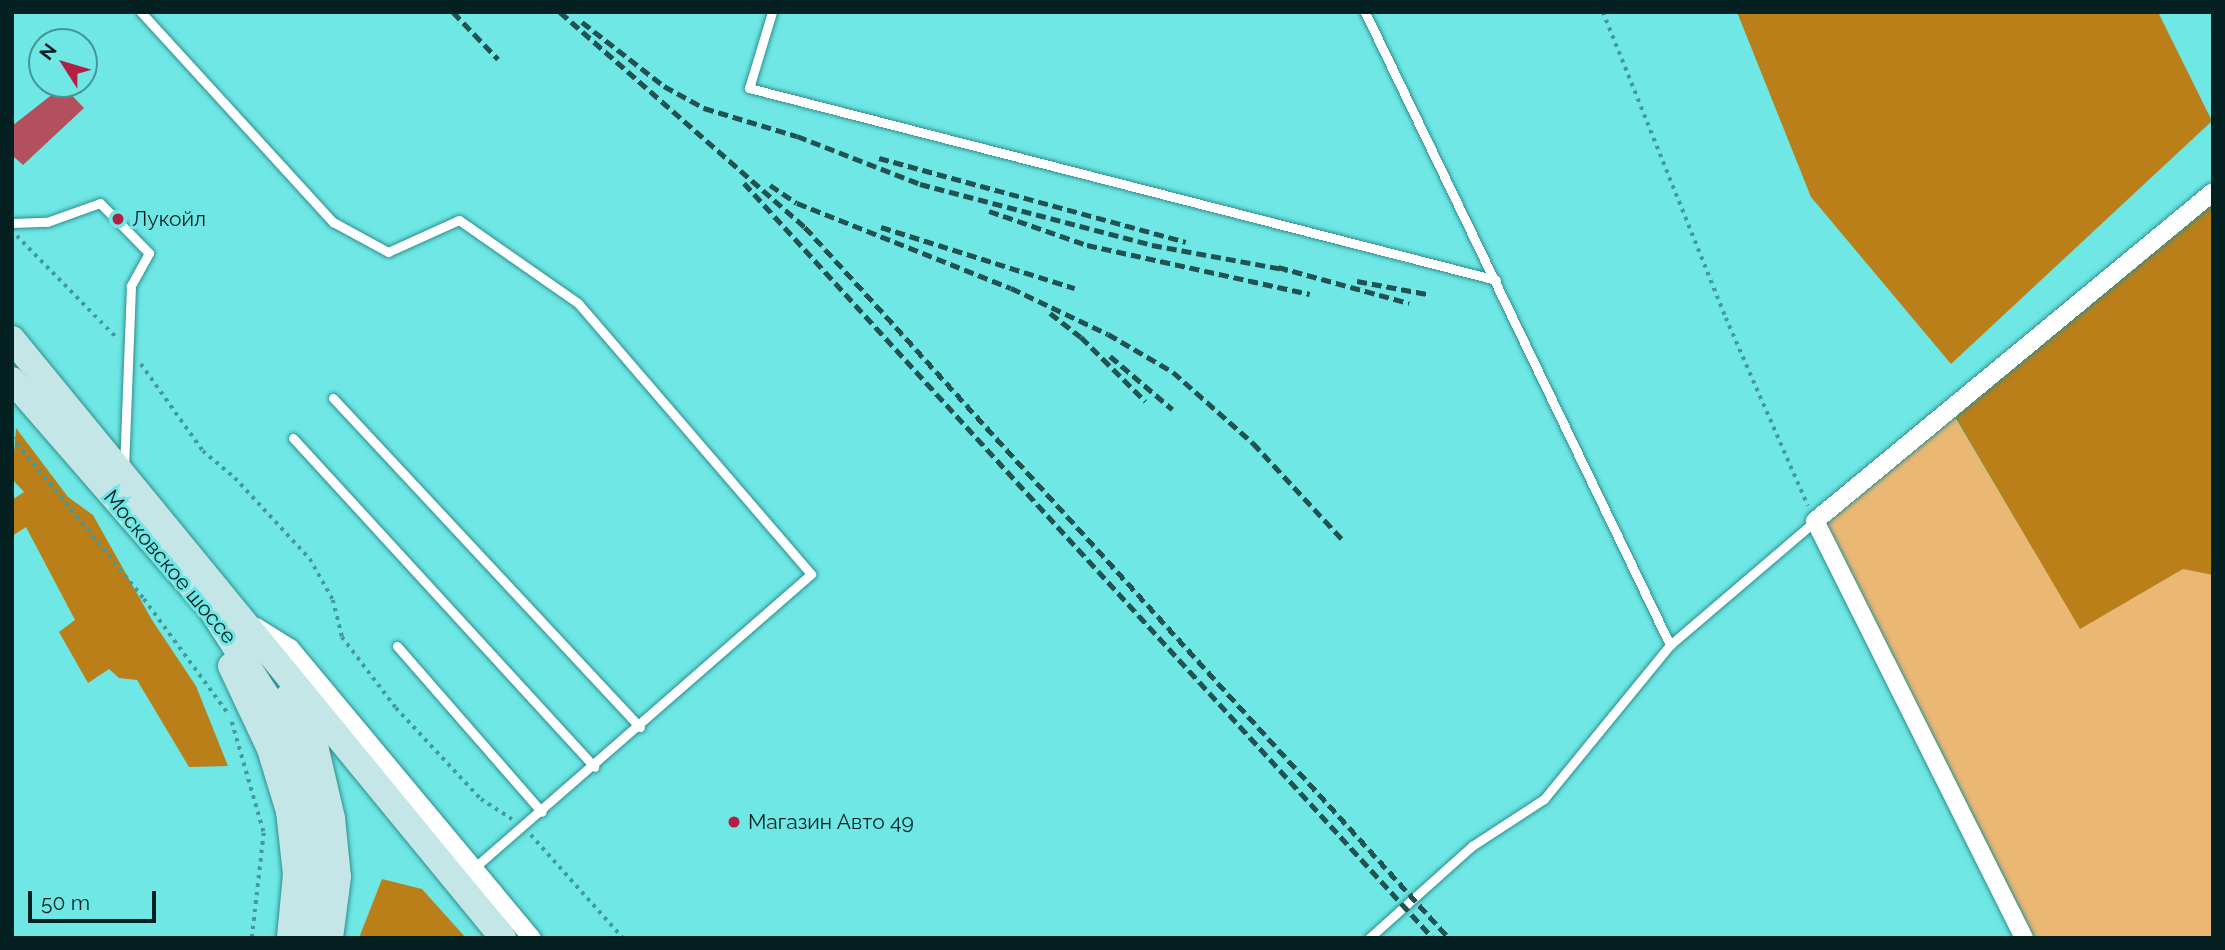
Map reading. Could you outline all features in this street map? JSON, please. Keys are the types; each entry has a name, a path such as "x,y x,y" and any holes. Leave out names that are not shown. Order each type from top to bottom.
{"main road":[{"name":"Московское шоссе","path":"12,339 248,622"},
{"name":"Московское шоссе","path":"12,380 107,494 211,609 284,723 299,772 317,874 311,938"},
{"path":"107,494 240,679 270,749 289,811 296,874 290,938"},
{"path":"248,622 316,750 332,818 338,877 330,938"},
{"path":"248,622 503,938"}],"street":[{"path":"2024,938 1815,521 2213,192"},
{"path":"211,609 248,622 290,648 532,938"}],"lane":[{"path":"141,12 333,222 388,251 459,220 578,303 811,573 640,727 473,869"},
{"path":"772,12 749,88 1496,280"},
{"path":"1365,12 1670,645"},
{"path":"12,223 47,222 100,203 149,253 131,286 123,470"},
{"path":"333,398 640,727"},
{"path":"293,438 594,767"},
{"path":"1369,938 1472,846 1545,799 1670,645 1815,521"},
{"path":"397,646 542,812"}],"path":[{"path":"1603,12 1726,318 1815,521"},
{"path":"12,230 128,350 203,451 234,478 310,559 333,600 342,637 397,708 481,799 524,827 623,938"},
{"path":"12,437 144,599 230,715 264,833 252,938"}],"shaded area":[{"path":"1737,12 2158,12 2212,121 1951,364 1811,197"},
{"path":"48,98 74,98 84,108 23,165 12,155 12,126"},
{"path":"2213,201 2213,575 2183,569 2080,629 1955,417"},
{"path":"1950,410 2080,628 2183,569 2213,575 2213,938 2025,938 1815,521"},
{"path":"16,428 68,497 93,515 152,620 196,686 228,766 189,767 137,680 119,678 109,669 88,683 59,632 75,620 26,527 12,536 12,500 24,492 12,479"},
{"path":"382,879 422,889 466,938 359,938"}],"railway":[{"path":"453,12 498,59"},
{"path":"560,12 805,227 1449,938"},
{"path":"582,22 664,86 704,108 797,136 920,184 1152,245 1288,270"},
{"path":"879,158 1186,242"},
{"path":"744,183 1433,938"},
{"path":"770,185 797,203 1011,288 1108,334 1173,372 1253,443 1342,539"},
{"path":"989,211 1087,245 1310,294"},
{"path":"881,227 1075,288"},
{"path":"1278,267 1409,303"},
{"path":"1357,281 1427,294"},
{"path":"1050,313 1081,337 1145,401"},
{"path":"1110,356 1172,409"}],"place":[{"name":"Лукойл","path":"118,219"},
{"name":"Магазин Авто 49","path":"734,822"}]}
